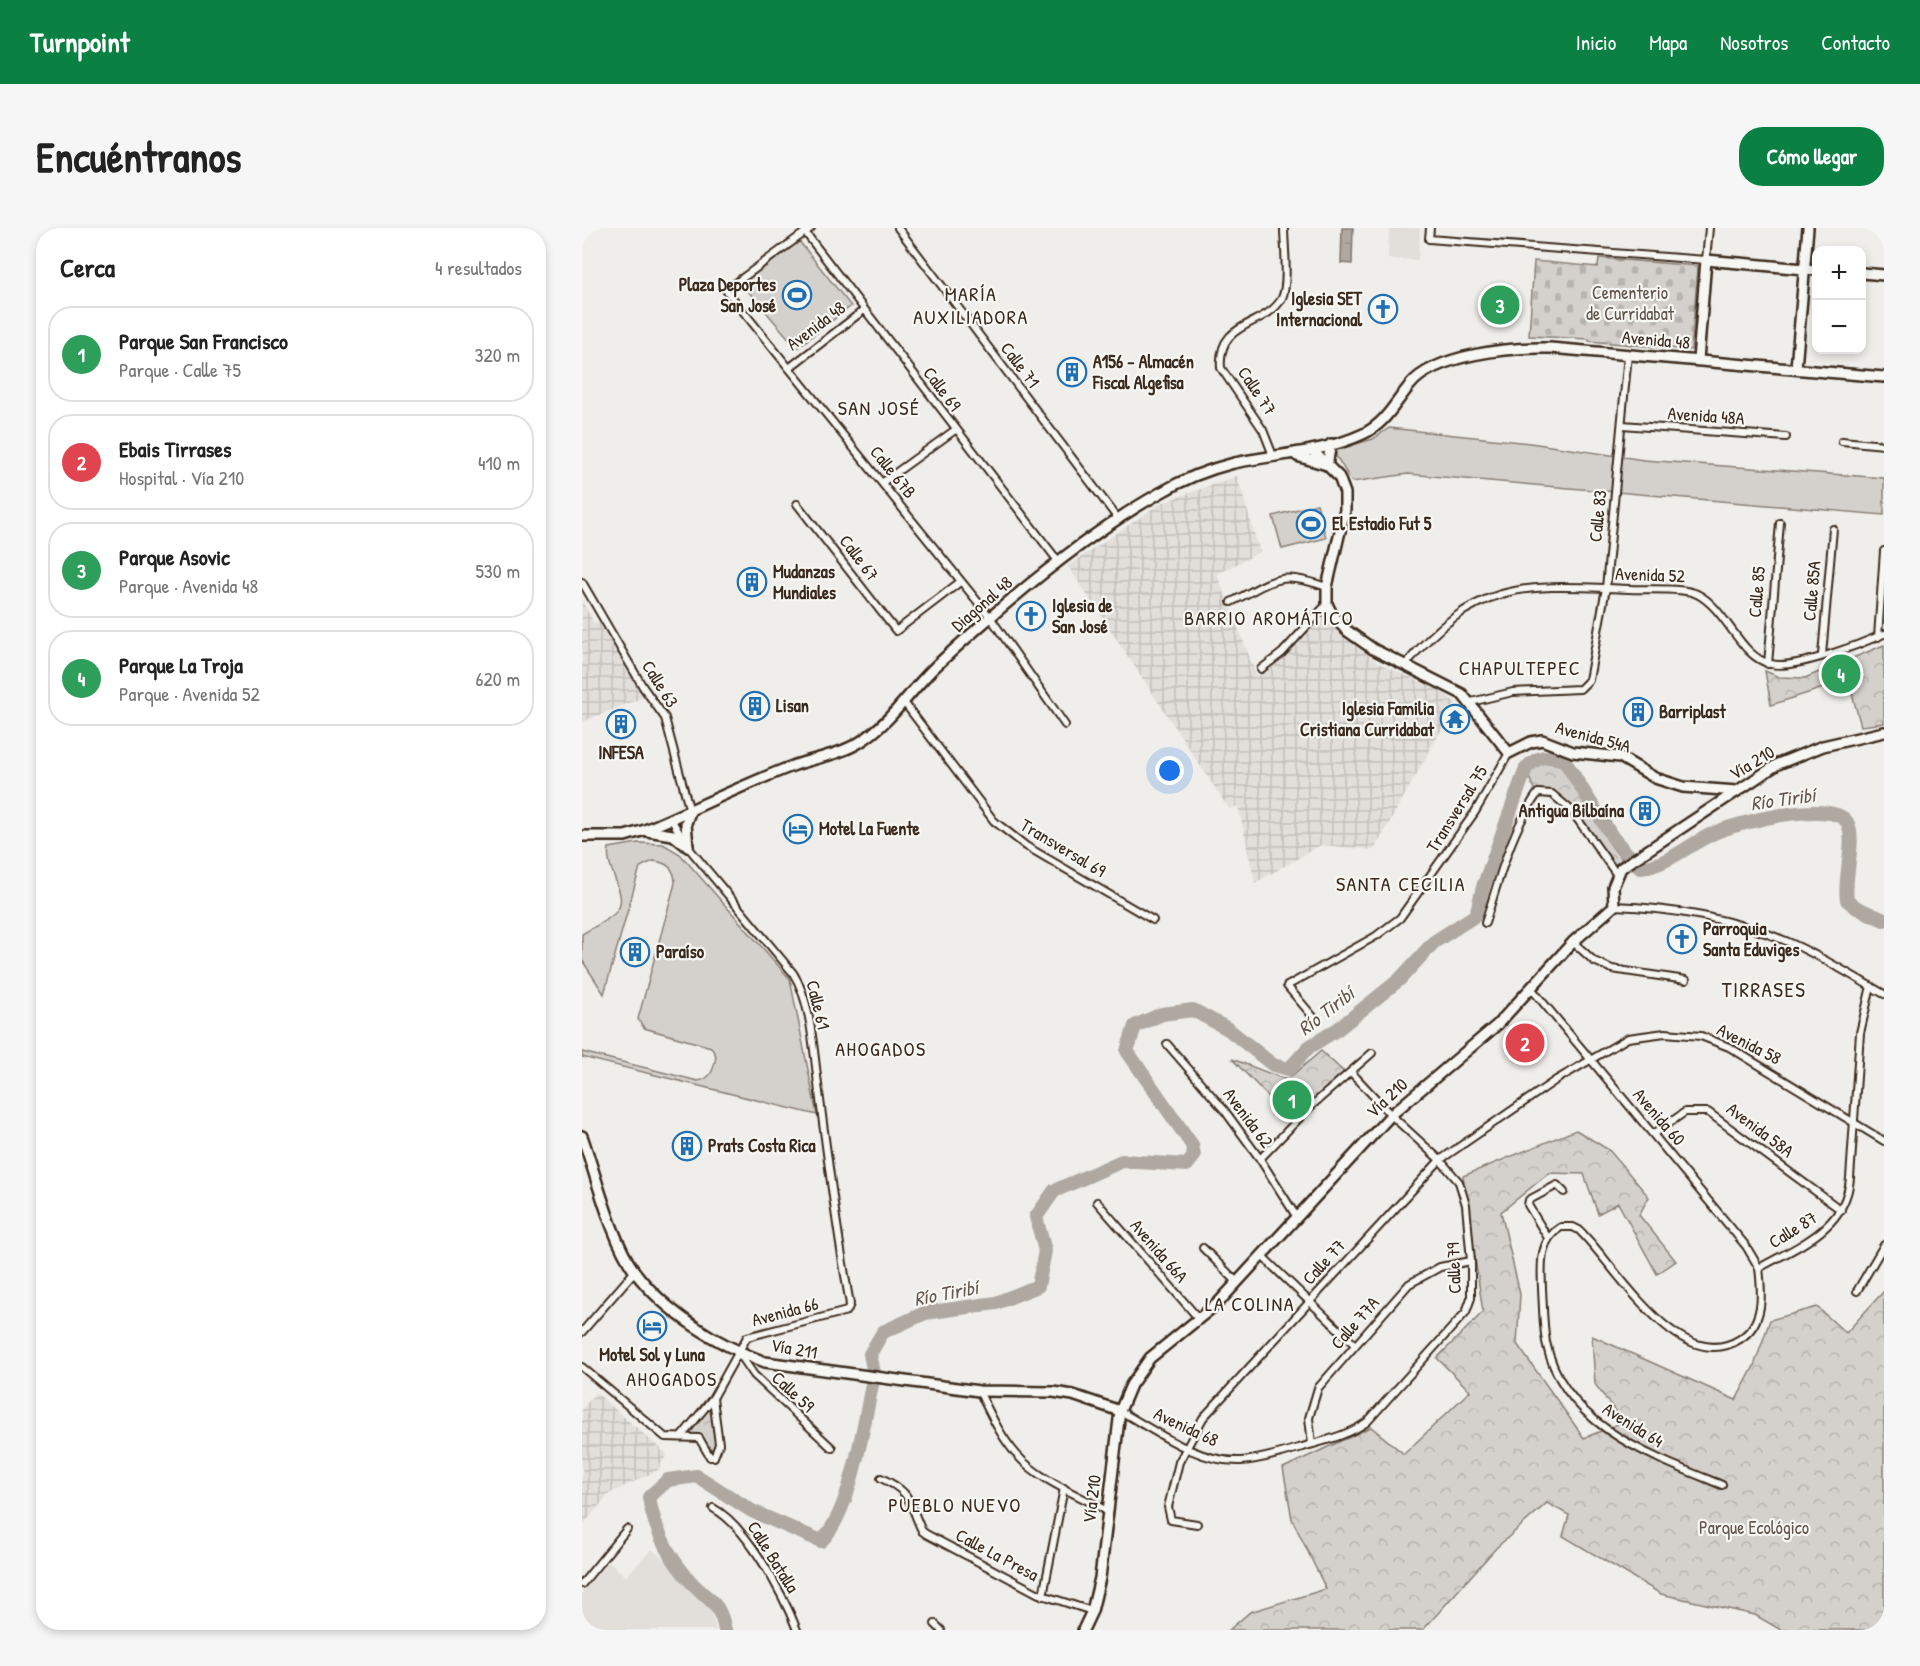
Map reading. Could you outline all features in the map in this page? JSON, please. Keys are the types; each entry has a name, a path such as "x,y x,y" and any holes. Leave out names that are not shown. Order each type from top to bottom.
{"street":[{"path":"805,232 811,228"},
{"name":"Calle 71","path":"898,228 1119,520"},
{"name":"Calle 77","path":"1274,458 1263,430 1221,368 1220,356 1224,344 1232,334 1274,308 1282,297 1284,228"},
{"path":"1430,228 1429,239 1812,270"},
{"path":"1698,360 1709,228"},
{"path":"1796,368 1808,228"},
{"name":"Calle 67B","path":"805,232 726,290 990,617"},
{"name":"Calle 69","path":"805,232 1058,561"},
{"path":"1866,273 1884,275"},
{"name":"Avenida 48","path":"789,368 864,310"},
{"name":"Avenida 48","path":"1312,450 1363,434 1379,424 1390,414 1409,385 1438,366 1481,354 1526,348 1628,354 1884,377"},
{"name":"Calle 83","path":"1471,702 1513,692 1580,689 1589,680 1606,588 1628,354"},
{"name":"Avenida 48A","path":"1622,425 1786,437"},
{"path":"883,482 955,430"},
{"path":"1842,441 1884,445"},
{"path":"1326,465 1331,444"},
{"path":"1312,450 1343,484 1346,501 1327,587 1327,604 1332,614 1346,630 1373,649 1451,687 1471,702 1509,753"},
{"name":"Diagonal 48","path":"645,830 767,776 858,744 883,726 926,676 990,617 1058,561 1161,492 1198,475 1233,464 1312,450"},
{"path":"1294,455 1326,465"},
{"name":"Calle 67","path":"797,504 896,631 960,582"},
{"name":"Calle 85","path":"1768,664 1780,523"},
{"name":"Calle 85A","path":"1822,655 1833,529"},
{"path":"1768,664 1781,666 1802,663 1881,636 1884,551"},
{"path":"1231,602 1281,577 1303,579 1327,587"},
{"name":"Calle 63","path":"582,582 643,687 665,718 690,812"},
{"name":"Avenida 52","path":"1405,664 1423,644 1459,613 1501,593 1559,585 1695,592 1717,607 1750,653 1768,664"},
{"path":"1261,669 1282,653 1327,604"},
{"path":"990,617 1065,725"},
{"name":"Transversal 69","path":"903,701 994,821 1036,852 1154,920"},
{"name":"Vía 210","path":"1619,871 1778,764 1853,737 1884,732"},
{"name":"Avenida 54A","path":"1509,753 1531,742 1542,741 1573,752 1620,757 1656,778 1683,788 1737,791"},
{"name":"Transversal 75","path":"1315,1019 1287,986 1376,936 1400,918 1475,812 1509,753"},
{"path":"1485,923 1510,848 1529,805 1538,793 1552,794 1571,810 1619,871 1612,887 1614,906 1674,911 1768,934 1802,948 1884,994"},
{"path":"688,847 686,823 690,812"},
{"name":"Calle 61","path":"671,819 688,847 793,973 803,994 815,1063 838,1244 850,1304 847,1311"},
{"path":"582,836 625,836 645,830 673,835 688,847"},
{"name":"Vía 210","path":"1083,1630 1092,1611 1100,1578 1120,1411 1131,1385 1150,1358 1238,1283 1296,1216 1391,1115 1497,1025 1573,942 1614,906"},
{"path":"1573,942 1594,961 1612,969 1686,980"},
{"name":"Calle 87","path":"1548,1238 1561,1227 1573,1227 1586,1237 1661,1325 1698,1344 1727,1344 1745,1335 1758,1316 1762,1302 1759,1268 1821,1233 1841,1210 1849,1189 1860,1033 1871,986"},
{"name":"Avenida 60","path":"1531,988 1590,1062 1655,1133 1746,1245 1759,1268"},
{"name":"Avenida 58","path":"1590,1062 1628,1038 1647,1034 1701,1036 1729,1047 1757,1063 1884,1141"},
{"name":"Avenida 62","path":"1167,1044 1225,1111 1260,1159 1296,1216"},
{"path":"1260,1159 1310,1107 1372,1053"},
{"name":"Calle 77","path":"1197,1524 1175,1522 1168,1516 1174,1479 1185,1447 1217,1401 1440,1160 1499,1118 1590,1062"},
{"path":"1351,1072 1391,1115"},
{"name":"Avenida 58A","path":"1655,1133 1685,1112 1708,1112 1841,1210"},
{"name":"Calle 79","path":"1312,1444 1357,1429 1367,1422 1451,1332 1469,1306 1471,1261 1463,1194 1458,1182 1440,1160 1391,1115"},
{"name":"Vía 211","path":"582,1136 612,1224 634,1272 672,1308 739,1353 765,1362 979,1391 1053,1392 1073,1395 1120,1411"},
{"path":"1548,1238 1528,1205 1529,1200 1557,1185 1564,1192"},
{"name":"Avenida 66A","path":"1097,1202 1198,1319"},
{"name":"Avenida 64","path":"1548,1238 1541,1261 1545,1333 1552,1361 1567,1390 1584,1411 1607,1430 1657,1458 1722,1485"},
{"path":"1857,1291 1884,1245"},
{"path":"1203,1248 1238,1283"},
{"path":"1262,1256 1355,1345"},
{"name":"Calle 77A","path":"1312,1444 1309,1418 1313,1398 1318,1388 1355,1345 1417,1277 1440,1266 1471,1261"},
{"path":"582,1332 634,1272"},
{"name":"Avenida 66","path":"681,1437 713,1398 747,1337 847,1311"},
{"name":"Calle 59","path":"739,1353 754,1375 832,1448"},
{"path":"582,1367 665,1437 699,1438 708,1455 714,1456 719,1444 713,1398"},
{"path":"979,1391 1001,1435 1018,1456 1064,1488 1107,1510"},
{"name":"Avenida 68","path":"1120,1411 1185,1447 1214,1459 1243,1461 1312,1444"},
{"name":"Calle La Presa","path":"881,1478 901,1488 906,1494 922,1531 926,1534 1043,1596 1092,1611"},
{"path":"1043,1596 1064,1488"},
{"name":"Calle Batalla","path":"713,1508 726,1515 749,1541 797,1630"},
{"path":"582,1584 627,1529"},
{"path":"935,1624 941,1630"}],"shaded area":[{"path":"1389,228 1420,228 1418,260 1388,259"},
{"path":"1237,476 1260,552 1217,574 1257,676 1274,666 1322,617 1378,663 1444,692 1456,704 1374,850 1321,845 1255,883 1238,806 1229,809 1068,566 1161,503"},
{"path":"582,601 594,623 599,621 644,697 582,722"},
{"path":"595,1392 667,1454 658,1470 609,1494 582,1526 582,1410"},
{"path":"652,1549 701,1594 711,1612 716,1630 582,1630 582,1592 609,1561 626,1576"}],"green space":[{"name":"Plaza Deportes San José","path":"799,241 851,306 797,348 742,284"},
{"name":"Cementerio de Curridabat","path":"1599,258 1698,266 1691,350 1589,341 1589,339 1529,336 1534,261 1598,267"},
{"path":"1489,293 1512,294 1511,317 1488,316"},
{"path":"1389,428 1530,443 1644,460 1884,478 1884,515 1408,474 1352,482 1336,456 1336,450 1373,439"},
{"path":"1317,504 1326,538 1282,549 1273,516"},
{"path":"1884,645 1884,723 1861,726 1848,680 1771,705 1765,671 1779,677 1805,678"},
{"path":"1552,759 1565,764 1612,847 1622,859 1613,867 1573,809 1552,793 1535,792 1527,772 1541,760"},
{"path":"638,843 663,844 680,854 790,979 817,1115 582,1057 582,1052 698,1081 703,1080 712,1072 714,1065 716,1056 711,1047 644,1028 638,1019 675,883 674,874 669,867 653,861 640,867 604,994 582,960 582,934 614,914 621,900 610,865 609,848"},
{"path":"1321,1051 1344,1072 1290,1119 1232,1059 1287,1080"},
{"name":"Parque Ecológico","path":"1576,1130 1609,1150 1649,1197 1639,1215 1676,1261 1657,1274 1618,1203 1598,1214 1584,1174 1549,1173 1501,1212 1520,1294 1517,1344 1584,1438 1623,1422 1595,1384 1592,1336 1736,1400 1754,1366 1770,1320 1817,1307 1846,1333 1884,1291 1884,1630 1781,1630 1755,1615 1661,1594 1563,1536 1569,1515 1547,1503 1496,1548 1423,1630 1229,1630 1250,1612 1326,1589 1292,1519 1283,1468 1371,1427 1404,1454 1470,1391 1437,1358 1483,1312 1463,1176"},
{"path":"710,1406 717,1444 713,1455 708,1454 706,1444 699,1436 688,1434"}],"water":[{"path":"1342,228 1353,228 1352,264 1341,263"}],"waterway":[{"name":"Río Tiribí","path":"874,1373 870,1354 883,1332 925,1313 996,1303 1038,1286 1045,1251 1036,1217 1054,1191 1122,1161 1187,1165 1194,1156 1192,1145 1127,1051 1135,1026 1162,1014 1193,1010 1228,1029 1273,1065 1289,1069 1309,1047 1338,1029 1399,980 1434,942 1476,915 1483,887 1526,768 1539,758 1553,757 1564,760 1613,838 1640,868 1669,859 1714,833 1742,824 1804,812 1838,815 1847,822 1851,838 1847,900 1857,908 1884,920"},
{"name":"Río Tiribí","path":"725,1630 717,1608 676,1564 659,1532 649,1497 668,1480 697,1476 752,1511 821,1541 841,1510 848,1489 861,1442 873,1380"}],"place":[{"name":"Plaza Deportes San José","path":"797,295"},
{"name":"Parque Asovic","path":"1500,305"},
{"name":"Iglesia SET Internacional","path":"1383,309"},
{"name":"A156 - Almacén Fiscal Algefisa","path":"1072,372"},
{"name":"El Estadio Fut 5","path":"1311,524"},
{"name":"Mudanzas Mundiales","path":"752,582"},
{"name":"Iglesia de San José","path":"1031,616"},
{"name":"Parque La Troja","path":"1841,674"},
{"name":"Lisan","path":"755,706"},
{"name":"Barriplast","path":"1638,712"},
{"name":"Iglesia Familia Cristiana Curridabat","path":"1455,719"},
{"name":"INFESA","path":"621,724"},
{"name":"Antigua Bilbaína","path":"1645,811"},
{"name":"Motel La Fuente","path":"798,829"},
{"name":"Parroquia Santa Eduviges","path":"1682,939"},
{"name":"Paraíso","path":"635,952"},
{"name":"Ebais Tirrases","path":"1525,1043"},
{"name":"Parque San Francisco","path":"1292,1100"},
{"name":"Prats Costa Rica","path":"687,1146"},
{"name":"Motel Sol y Luna","path":"652,1326"}],"district":[{"name":"MARÍA AUXILIADORA","path":"971,306"},
{"name":"SAN JOSÉ","path":"879,408"},
{"name":"BARRIO AROMÁTICO","path":"1269,618"},
{"name":"CHAPULTEPEC","path":"1520,668"},
{"name":"SANTA CECILIA","path":"1401,884"},
{"name":"TIRRASES","path":"1764,990"},
{"name":"AHOGADOS","path":"881,1049"},
{"name":"LA COLINA","path":"1250,1304"},
{"name":"AHOGADOS","path":"672,1379"},
{"name":"PUEBLO NUEVO","path":"955,1505"}]}
